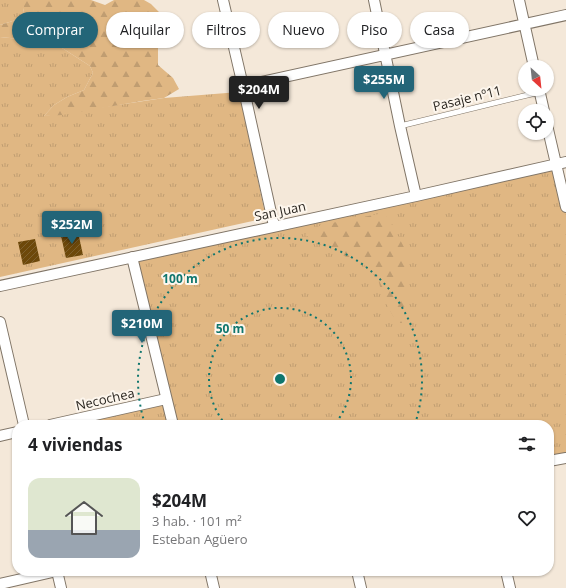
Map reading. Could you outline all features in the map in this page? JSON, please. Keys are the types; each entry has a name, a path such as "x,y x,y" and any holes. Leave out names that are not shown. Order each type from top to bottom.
{"street":[{"path":"222,0 274,226"},
{"path":"374,0 416,196"},
{"path":"519,0 532,60"},
{"path":"243,86 524,23 566,15"},
{"path":"550,140 566,207"},
{"name":"San Juan","path":"0,286 566,162"},
{"path":"132,257 172,420"},
{"path":"0,322 23,420"},
{"name":"Necochea","path":"72,420 166,399"},
{"path":"0,436 12,433"},
{"path":"554,460 566,458"},
{"path":"0,584 35,576"},
{"path":"58,576 61,588"},
{"path":"211,576 214,588"},
{"path":"358,576 361,588"},
{"path":"507,576 510,588"}],"lane":[{"name":"Pasaje nº11","path":"400,126 518,95"}],"green space":[{"path":"0,0 24,0 23,12 12,12 12,21 0,25"},
{"path":"24,0 91,0 105,5 114,0 144,0 151,4 159,12 106,12 106,48 158,48 158,65 173,78 179,89 164,98 62,115 44,116 54,105 67,97 84,90 93,73 90,66 62,48 98,48 98,12 23,12"},
{"path":"12,21 12,38 0,37 0,25"},
{"path":"0,37 12,38 12,48 62,48 90,66 93,73 84,90 67,97 54,105 44,116 164,98 239,92 266,218 0,277"},
{"path":"555,164 566,207 566,458 554,460 554,420 72,420 166,399 132,257"},
{"path":"384,213 407,253 407,323 397,323 383,298 377,275 362,263 346,257 327,245 305,235 321,225"}],"building":[{"path":"78,232 83,255 66,258 61,236"},
{"path":"35,239 40,261 23,265 18,242"}]}
